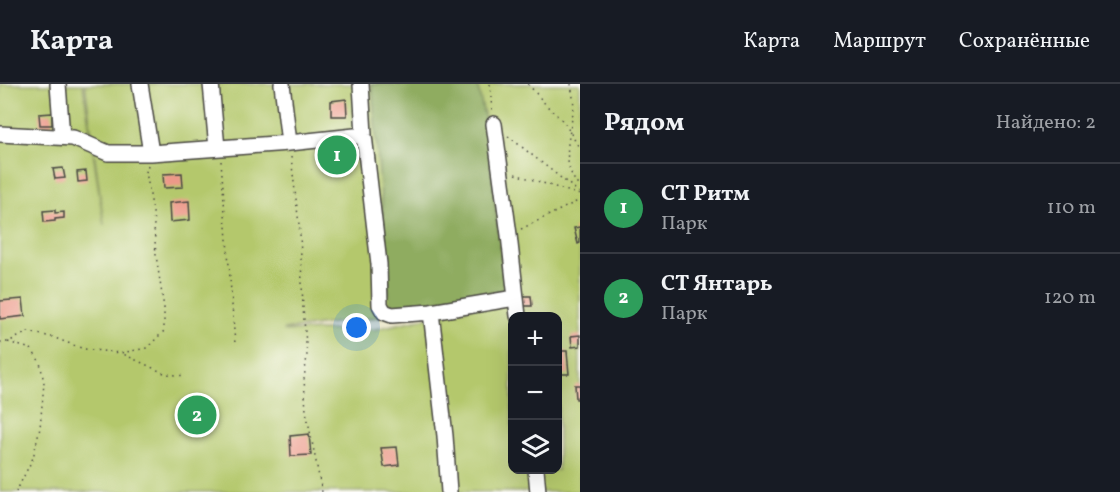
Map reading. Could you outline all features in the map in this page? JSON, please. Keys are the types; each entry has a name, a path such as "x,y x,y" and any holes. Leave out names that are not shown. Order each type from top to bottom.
{"street":[{"path":"58,84 62,137"},
{"path":"140,84 151,153"},
{"path":"211,84 218,148"},
{"path":"282,84 289,143"},
{"path":"361,84 364,135 379,264 380,305 384,312 392,315 431,312 515,298"},
{"path":"494,124 517,312"},
{"path":"0,134 74,138 108,153 151,153 364,135"},
{"path":"431,312 445,436 448,492"},
{"path":"536,474 538,492"}],"path":[{"path":"490,84 494,124 580,194"},
{"path":"528,84 564,122 580,149"},
{"path":"572,84 574,111 567,156 573,180 580,189"},
{"path":"289,143 300,233 307,356 304,379 306,411 322,492"},
{"path":"218,148 235,344"},
{"path":"8,342 28,332 52,337 84,349 121,353 147,348 164,331 164,308 146,172 151,153"},
{"path":"501,171 580,194"},
{"path":"509,235 580,200"},
{"path":"0,342 31,349 40,362 44,383 40,428 33,458 16,492"},
{"path":"121,353 166,374 186,376"}],"green space":[{"path":"0,84 83,84 104,225 85,84 580,84 580,492 0,492","holes":["504,300 376,329 284,331"]},
{"path":"372,84 477,84 486,124 505,290 390,308"}],"building":[{"path":"346,99 347,116 331,116 331,101"},
{"path":"52,113 52,125 40,125 39,114"},
{"path":"63,168 65,178 55,179 53,169"},
{"path":"86,171 87,181 78,182 77,172"},
{"path":"182,173 183,187 164,188 163,174"},
{"path":"189,201 190,220 170,222 169,203"},
{"path":"55,210 55,213 64,212 64,218 44,222 43,211"},
{"path":"580,227 580,243 578,244 574,228"},
{"path":"519,296 531,296 532,306 520,306"},
{"path":"23,299 25,316 0,319 0,301"},
{"path":"580,335 580,346 572,347 571,336"},
{"path":"562,351 567,351 569,374 562,374"},
{"path":"575,385 580,385 580,399 576,399"},
{"path":"309,434 311,455 291,456 290,436"},
{"path":"397,447 399,465 384,467 381,448"}],"place":[{"name":"СТ Ритм","path":"337,155"},
{"name":"СТ Янтарь","path":"197,415"}]}
